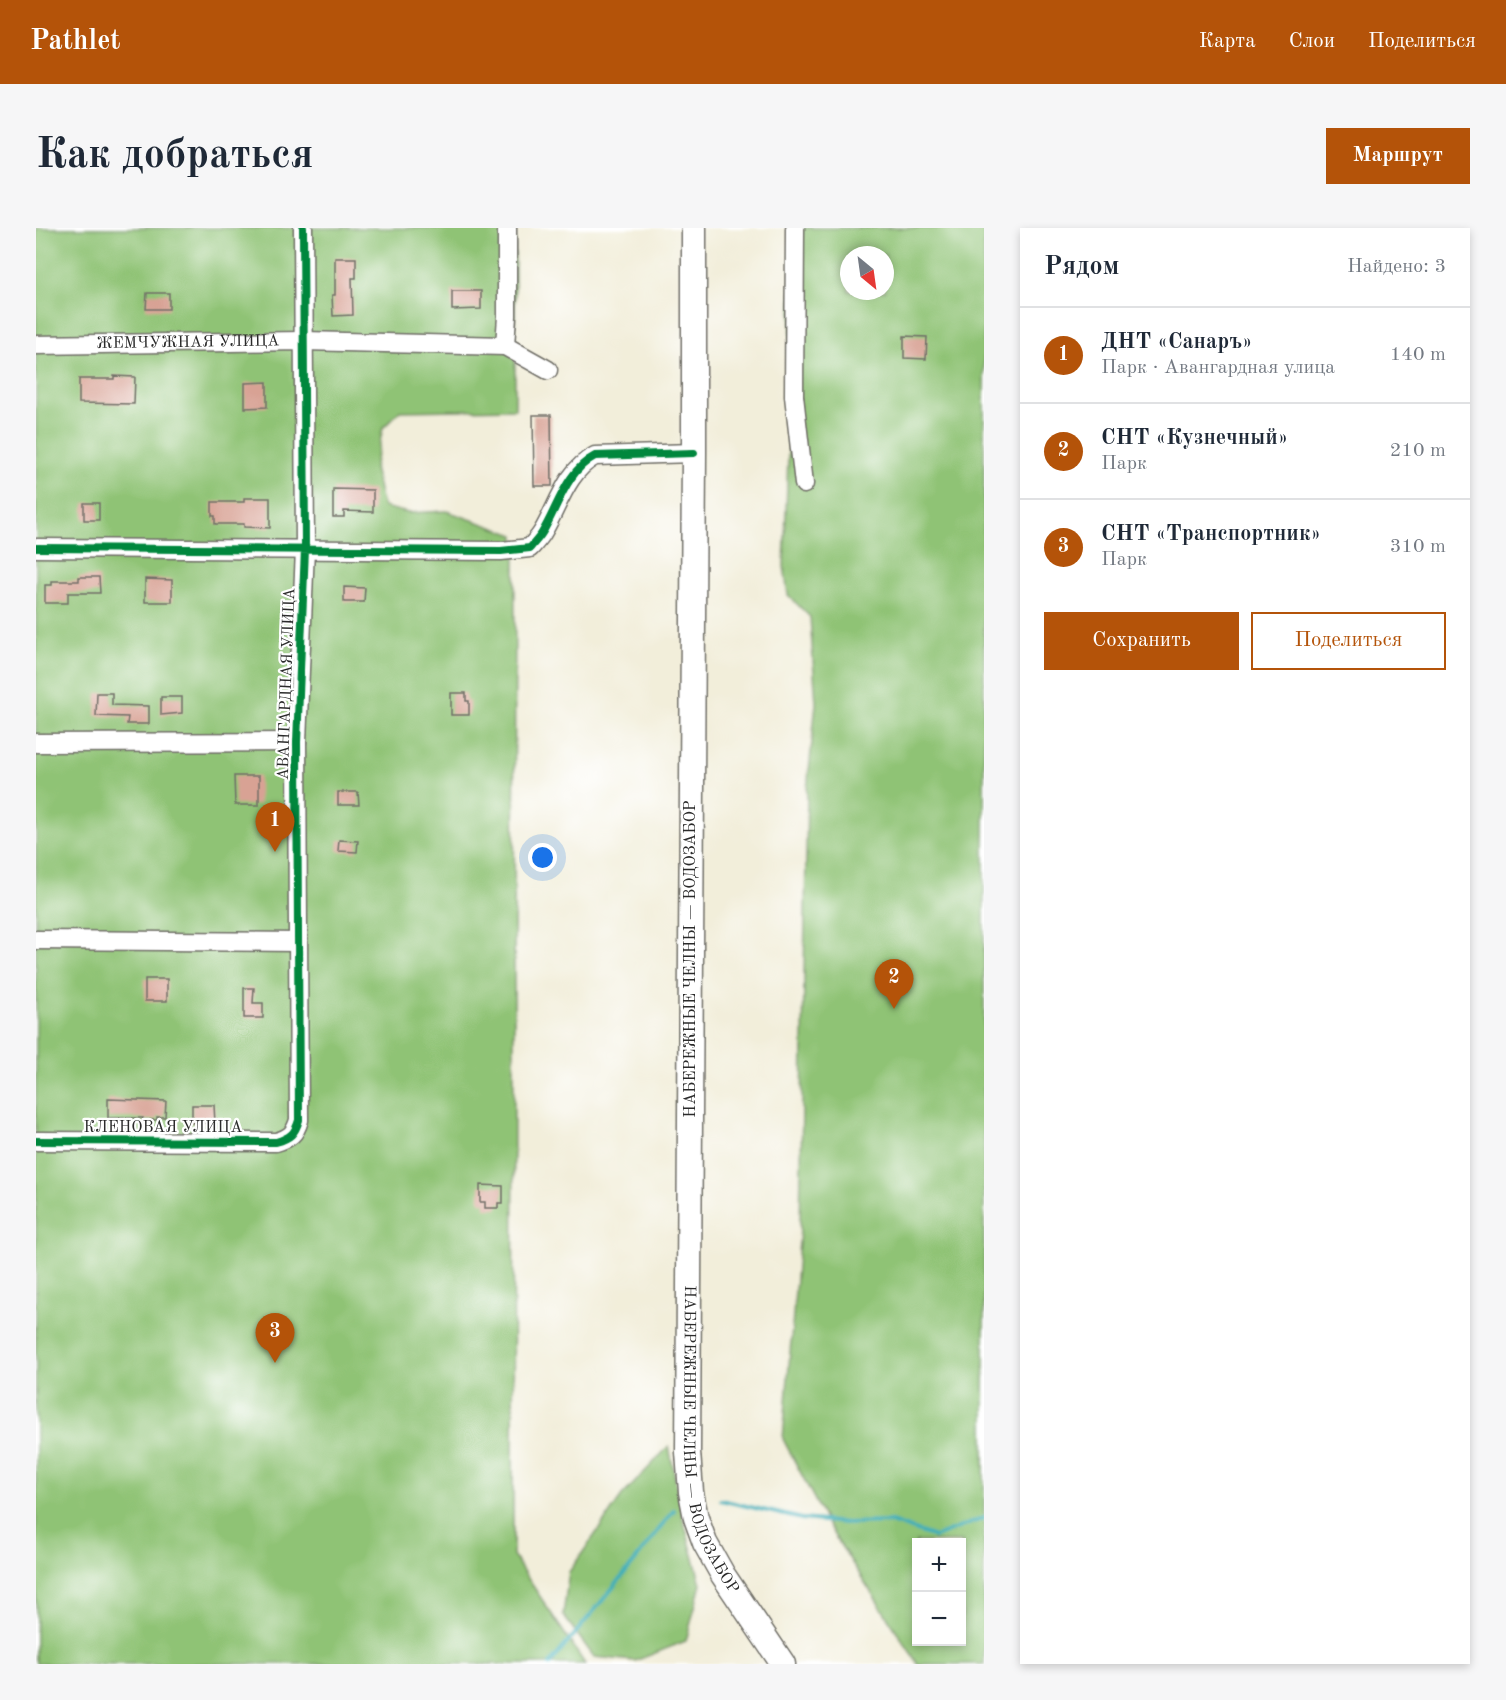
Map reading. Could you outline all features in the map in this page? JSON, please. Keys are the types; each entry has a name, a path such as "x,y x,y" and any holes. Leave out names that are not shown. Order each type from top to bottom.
{"main road":[{"name":"НАБЕРЕЖНЫЕ ЧЕЛНЫ — ВОДОЗАБОР","path":"694,228 688,1452 691,1492 696,1518 705,1543 776,1662"}],"street":[{"name":"АВАНГАРДНАЯ УЛИЦА","path":"289,1138 295,1132 299,1120 297,742 305,549 303,228"},
{"path":"504,346 507,316 507,228"},
{"path":"795,228 794,396 804,484"},
{"name":"ЖЕМЧУЖНАЯ УЛИЦА","path":"36,345 304,341 504,346 548,370"},
{"path":"36,548 501,551 530,548 541,535 569,480 584,462 595,456 694,453"},
{"path":"36,743 297,742"},
{"path":"36,940 298,942"},
{"name":"КЛЕНОВАЯ УЛИЦА","path":"36,1141 276,1143 289,1138"}],"green space":[{"path":"36,228 515,228 515,409 400,411 383,428 374,468 383,507 408,513 447,511 515,535 513,1556 585,1664 36,1664"},
{"path":"792,228 984,228 984,1664 918,1664 830,1529 783,1439 800,1229 807,790 816,703 810,617 788,595 784,566 790,402"},
{"path":"669,1446 682,1515 701,1584 686,1641 635,1661 594,1657 563,1615 569,1572 622,1496"}],"building":[{"path":"335,258 356,258 356,278 352,278 353,315 333,316"},
{"path":"452,291 481,291 481,309 452,310"},
{"path":"147,293 169,293 169,309 146,309"},
{"path":"904,336 927,337 926,359 904,358"},
{"path":"114,376 135,377 134,404 79,403 79,379 114,379"},
{"path":"267,382 267,407 245,408 245,383"},
{"path":"533,415 551,415 552,486 534,486"},
{"path":"333,489 373,490 373,512 344,511 344,517 333,517"},
{"path":"244,498 270,498 270,528 244,527 244,524 215,524 215,516 212,516 212,502 244,502"},
{"path":"84,503 99,503 99,520 84,520"},
{"path":"79,577 99,577 100,593 68,593 68,603 45,603 45,585 52,585 52,581 79,581"},
{"path":"145,579 172,580 172,602 145,602"},
{"path":"344,587 365,588 364,602 344,602"},
{"path":"97,693 112,693 112,705 149,706 149,724 127,724 128,717 96,716"},
{"path":"451,693 466,693 466,701 469,701 469,715 451,715"},
{"path":"161,697 182,697 182,713 161,715"},
{"path":"234,776 259,776 259,805 235,805"},
{"path":"338,792 358,792 359,805 338,805"},
{"path":"339,840 358,841 357,852 338,851"},
{"path":"145,979 167,979 167,1001 145,1001"},
{"path":"244,988 254,988 253,1003 263,1003 263,1018 244,1018"},
{"path":"108,1099 166,1101 165,1117 157,1117 157,1120 108,1118"},
{"path":"192,1105 214,1105 215,1123 192,1123"},
{"path":"480,1185 503,1186 503,1203 498,1203 498,1208 485,1208 485,1202 480,1202"}],"waterway":[{"path":"721,1500 802,1519 846,1523 891,1522 935,1537 984,1518"},
{"path":"550,1664 674,1510"}],"cycle path":[{"path":"36,1141 276,1142 291,1135 299,1120 297,742 305,549 303,228"},
{"path":"36,548 501,551 530,548 548,523 570,480 585,463 595,456 694,453"}],"place":[{"name":"ДНТ «Санаръ»","path":"275,852"},
{"name":"СНТ «Кузнечный»","path":"894,1009"},
{"name":"СНТ «Транспортник»","path":"275,1363"}]}
